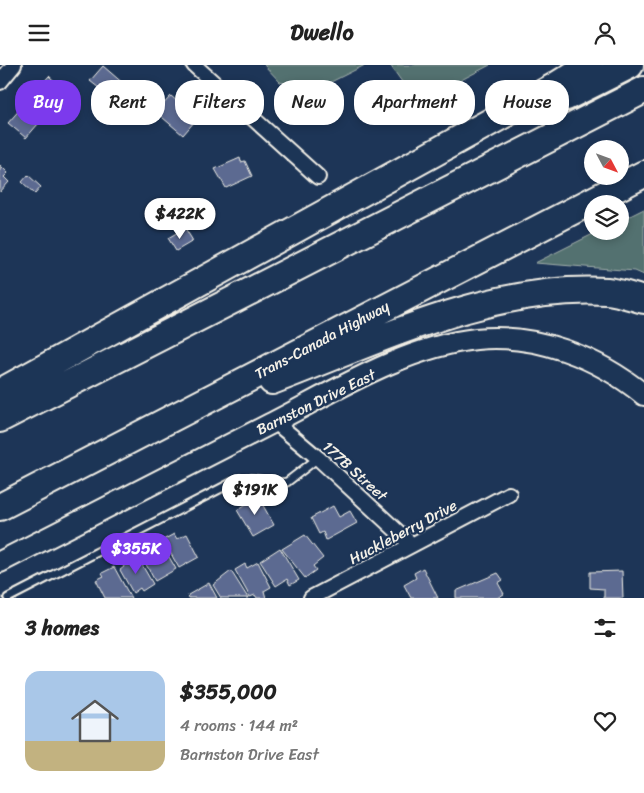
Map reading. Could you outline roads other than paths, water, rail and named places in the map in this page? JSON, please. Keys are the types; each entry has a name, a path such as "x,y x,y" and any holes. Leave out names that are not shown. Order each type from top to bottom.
{"highway":[{"path":"0,392 552,88 589,65"},
{"path":"256,252 630,65"},
{"path":"0,419 644,90"},
{"name":"Trans-Canada Highway","path":"0,507 176,418 310,345 644,174"},
{"path":"176,418 477,304 523,295 567,291 609,291 644,300"}],"street":[{"path":"0,81 14,65"},
{"path":"194,65 318,177"},
{"name":"Barnston Drive East","path":"0,562 354,381 426,350 476,339 521,341 550,346 572,353 610,370 644,395"},
{"name":"177B Street","path":"275,422 318,458 412,545"},
{"name":"Huckleberry Drive","path":"311,598 509,494"}],"lane":[{"path":"8,598 237,480 248,478 281,483 287,482 318,458"}]}
